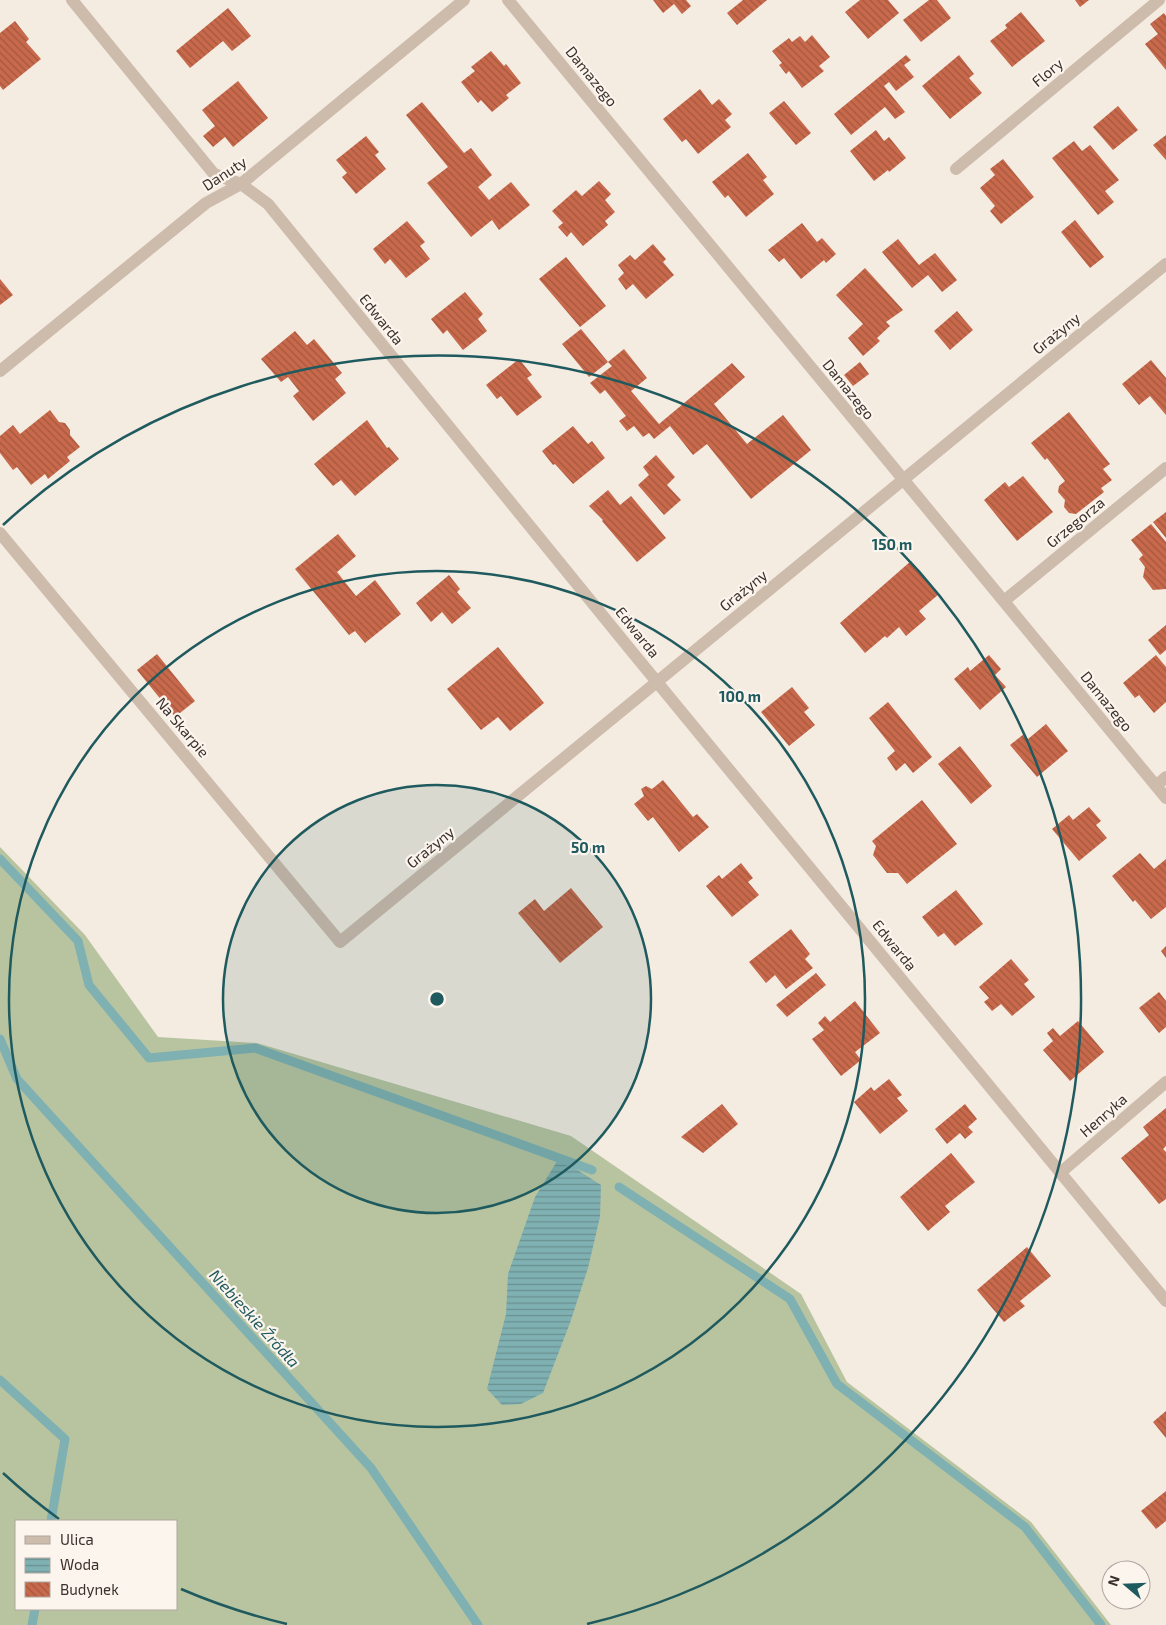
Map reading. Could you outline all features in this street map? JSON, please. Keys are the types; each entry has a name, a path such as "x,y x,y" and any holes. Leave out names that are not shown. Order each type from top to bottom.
{"street":[{"name":"Edwarda","path":"72,0 214,174 241,184 268,204 1166,1301"},
{"name":"Danuty","path":"0,371 206,203 241,184 464,0"},
{"name":"Damazego","path":"508,0 1166,798"},
{"name":"Flory","path":"956,169 1158,0"},
{"name":"Grażyny","path":"340,942 1166,264"},
{"name":"Grzegorza","path":"1004,601 1166,468"},
{"name":"Na Skarpie","path":"0,533 340,942"},
{"path":"1156,786 1166,777"},
{"name":"Henryka","path":"1060,1173 1166,1082"}],"green space":[{"path":"0,847 85,935 158,1037 257,1043 571,1136 801,1294 847,1382 1031,1522 1111,1625 0,1625"}],"water":[{"path":"559,1158 601,1185 600,1217 588,1268 570,1323 543,1393 521,1404 502,1405 487,1389 506,1314 508,1274 535,1197"}],"building":[{"path":"653,0 686,0 691,6 682,14 674,4 663,13"},
{"path":"743,0 767,0 737,25 727,13"},
{"path":"860,0 888,0 899,13 868,39 845,12"},
{"path":"929,0 937,0 951,18 921,42 903,20"},
{"path":"1075,0 1089,0 1080,7"},
{"path":"228,8 251,36 232,51 223,41 190,68 176,51"},
{"path":"1021,12 1045,41 1012,67 990,41 1007,28 1005,25"},
{"path":"1164,13 1166,16 1166,70 1145,44 1158,34 1150,24"},
{"path":"15,21 29,39 26,42 41,59 3,90 0,86 0,33"},
{"path":"812,35 830,57 819,66 824,71 802,88 789,71 786,74 779,65 782,63 772,51 789,38 792,42 800,36 805,42"},
{"path":"491,51 504,66 506,64 521,83 506,95 509,98 492,112 481,100 478,103 461,82 475,71 471,67"},
{"path":"906,55 911,60 904,65 914,77 896,91 889,82 884,86 905,112 895,119 885,107 851,135 834,114"},
{"path":"959,55 974,74 969,78 982,93 950,119 922,86"},
{"path":"238,81 268,118 233,147 225,137 213,147 203,136 215,126 202,110"},
{"path":"700,89 712,105 719,99 732,114 725,120 731,127 698,154 686,139 682,142 663,119"},
{"path":"784,101 811,133 796,145 769,113"},
{"path":"422,102 464,153 471,148 492,175 478,187 489,200 511,182 530,205 499,230 492,220 471,237 427,183 448,167 406,115"},
{"path":"1118,106 1138,130 1113,150 1093,127"},
{"path":"876,130 884,141 889,137 906,158 874,181 850,151"},
{"path":"1166,135 1166,160 1153,145"},
{"path":"366,136 379,152 375,155 386,169 356,194 342,177 347,173 336,160"},
{"path":"1074,141 1082,151 1090,145 1119,180 1105,191 1114,202 1098,215 1052,158"},
{"path":"748,153 767,177 763,180 774,194 746,217 728,195 725,198 712,182"},
{"path":"1003,159 1034,197 1001,224 990,211 995,206 980,188 995,175 990,169"},
{"path":"599,181 611,194 605,200 615,212 605,221 608,225 583,246 571,232 567,237 558,227 563,223 552,211 576,190 582,196"},
{"path":"1075,220 1104,257 1090,268 1061,232"},
{"path":"407,221 425,242 420,246 430,259 406,278 390,259 385,264 373,249"},
{"path":"802,223 817,242 822,238 836,254 826,263 824,260 801,279 784,258 779,262 768,250"},
{"path":"898,239 919,265 935,253 957,280 942,292 928,275 912,288 882,252"},
{"path":"653,244 666,259 663,262 674,275 646,299 633,284 626,290 618,279 624,273 618,265 630,255 635,260"},
{"path":"566,257 606,306 580,327 539,279"},
{"path":"865,268 903,310 886,322 890,326 877,338 880,341 863,356 848,338 863,324 836,295"},
{"path":"0,279 13,295 0,305"},
{"path":"465,292 483,314 478,319 487,331 463,350 447,330 443,334 431,319"},
{"path":"957,311 973,330 950,350 934,331"},
{"path":"581,329 608,362 589,377 562,344"},
{"path":"295,331 307,345 314,339 342,373 335,379 346,393 313,421 293,396 299,391 288,377 281,382 261,359"},
{"path":"624,349 647,378 631,391 659,424 732,363 745,377 714,404 747,444 783,415 811,450 751,499 707,444 693,455 670,426 654,439 649,433 643,437 634,426 627,431 619,421 626,416 605,390 600,394 590,383 612,366 608,362"},
{"path":"519,359 532,375 527,378 542,397 517,416 501,396 497,399 486,385"},
{"path":"1151,360 1166,378 1166,415 1150,396 1139,405 1122,384"},
{"path":"860,362 869,374 853,386 844,375"},
{"path":"50,410 59,422 65,423 70,430 70,435 80,447 67,457 70,461 48,479 45,474 31,485 17,467 13,470 0,453 0,436 13,425 20,434"},
{"path":"1069,412 1110,464 1103,469 1112,480 1101,488 1104,492 1076,514 1069,513 1064,507 1065,500 1058,492 1059,486 1065,481 1047,458 1045,460 1031,443"},
{"path":"367,420 387,448 389,447 399,459 355,496 341,480 333,486 314,464"},
{"path":"573,426 588,444 592,441 605,458 573,484 555,464 553,465 542,451"},
{"path":"656,455 675,477 667,485 681,500 664,515 638,485 649,475 643,467"},
{"path":"1023,476 1053,512 1017,541 984,500 1005,482 1009,487"},
{"path":"608,490 620,505 631,496 666,538 637,562 603,520 589,506"},
{"path":"1166,512 1166,538 1153,522"},
{"path":"1151,524 1166,542 1166,589 1153,590 1143,577 1145,567 1139,559 1143,555 1131,540"},
{"path":"338,534 356,556 337,572 356,596 375,580 401,614 365,643 355,631 349,635 295,569"},
{"path":"911,561 939,594 919,611 926,619 906,636 899,627 865,653 840,623"},
{"path":"449,575 460,589 457,592 471,608 452,624 442,612 431,622 416,603"},
{"path":"1166,625 1166,650 1160,655 1148,640"},
{"path":"498,647 544,703 510,731 498,717 481,730 447,689"},
{"path":"157,654 195,701 175,717 137,670"},
{"path":"989,655 1001,669 995,675 1006,687 980,710 954,679 968,667 970,671"},
{"path":"1156,655 1166,667 1166,702 1154,713 1139,695 1135,698 1123,683"},
{"path":"792,687 809,708 804,712 815,725 789,746 761,712"},
{"path":"888,702 932,757 913,773 905,763 896,771 887,758 895,751 869,718"},
{"path":"1046,724 1068,751 1037,777 1010,745 1024,734 1028,739"},
{"path":"960,746 992,786 971,804 938,764"},
{"path":"663,780 693,817 697,814 709,827 679,852 653,817 648,821 634,804 644,796 641,789 646,786 652,789"},
{"path":"922,800 957,844 907,884 898,873 887,873 873,855 876,846 872,841"},
{"path":"1089,807 1101,821 1096,825 1107,838 1079,861 1052,829 1069,815 1073,820"},
{"path":"1140,853 1154,869 1166,859 1166,907 1151,919 1135,900 1133,902 1112,876"},
{"path":"741,863 753,878 748,882 759,895 732,917 706,886 719,875 722,879"},
{"path":"571,888 603,927 560,963 518,913 535,899 544,911"},
{"path":"956,890 983,924 955,946 944,933 938,937 922,917"},
{"path":"791,929 810,954 805,959 813,968 786,989 775,975 766,983 749,962"},
{"path":"1166,946 1166,958 1161,951"},
{"path":"1011,959 1029,980 1024,984 1035,997 1012,1016 1001,1004 992,1011 984,1002 989,998 979,987"},
{"path":"816,973 826,985 787,1017 776,1005"},
{"path":"1159,992 1166,1001 1166,1027 1159,1033 1139,1008"},
{"path":"855,1001 880,1033 855,1052 861,1060 841,1076 812,1039 824,1030 818,1023 825,1016 830,1022"},
{"path":"1078,1021 1104,1052 1070,1081 1043,1050 1053,1041 1047,1033 1053,1028 1060,1036"},
{"path":"889,1079 902,1095 897,1098 908,1111 880,1134 854,1102 871,1087 874,1091"},
{"path":"722,1104 738,1124 703,1153 681,1137"},
{"path":"965,1104 977,1119 968,1127 973,1132 965,1139 960,1133 947,1144 935,1129"},
{"path":"1166,1108 1166,1146 1163,1149 1166,1152 1166,1199 1159,1204 1121,1158 1149,1135 1143,1127"},
{"path":"951,1153 975,1182 945,1206 950,1212 928,1231 900,1197"},
{"path":"1027,1247 1051,1276 1020,1301 1025,1306 1004,1322 977,1290"},
{"path":"1166,1411 1166,1438 1153,1422"},
{"path":"1166,1491 1166,1521 1156,1529 1141,1511"}],"waterway":[{"path":"0,859 78,941 89,985 149,1058 255,1048 592,1170"},
{"name":"Niebieskie Źródła","path":"0,1039 17,1079 371,1468 478,1625"},
{"path":"619,1187 790,1299 837,1384 1025,1527 1101,1625"},
{"path":"0,1380 65,1439 51,1520"},
{"path":"32,1625 35,1610"}]}
